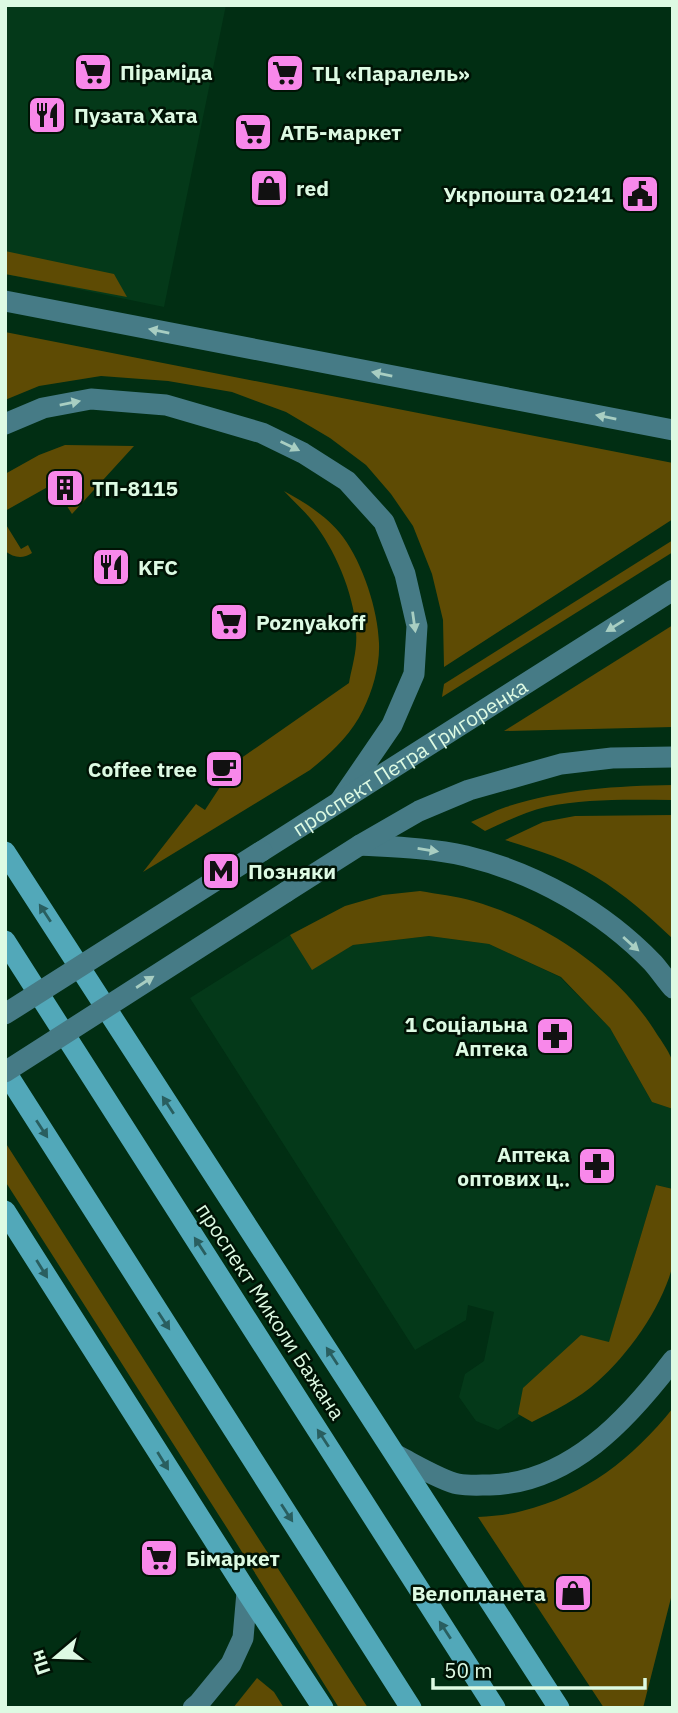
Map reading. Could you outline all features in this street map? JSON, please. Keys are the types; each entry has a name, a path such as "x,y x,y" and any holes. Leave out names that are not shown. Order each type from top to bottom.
{"highway":[{"path":"5,852 559,1708"},
{"name":"проспект Миколи Бажана","path":"5,942 495,1708"},
{"path":"5,1072 411,1708"},
{"path":"5,1211 323,1708"}],"main road":[{"path":"5,302 673,430"},
{"path":"5,424 43,408 91,399 166,405 262,433 303,453 347,481 384,522 405,574 416,626 414,674 392,725 340,801"},
{"name":"проспект Петра Григоренка","path":"5,1014 673,590"},
{"path":"5,1072 360,845 419,811 468,790 561,764 612,758 673,757"},
{"path":"360,845 414,848 463,856 500,865 535,880 577,902 616,930 653,964 673,988"},
{"path":"396,1455 455,1484 468,1486 503,1485 540,1477 579,1456 614,1428 673,1360"},
{"path":"193,1708 231,1664 243,1638 247,1592"}],"shaded area":[{"path":"5,5 226,5 164,307 5,274"},
{"path":"5,251 114,274 127,297 5,274"},
{"path":"5,332 673,463 673,519 444,667 443,620 432,574 413,526 391,494 366,465 330,438 286,412 232,392 168,381 101,376 39,386 5,400"},
{"path":"65,445 134,446 72,514 53,484 5,511 5,474 39,455"},
{"path":"284,491 331,523 350,548 363,574 376,616 379,643 377,669 370,694 358,719 346,735 310,770 143,872 196,804 205,810 237,761 349,683 356,630 346,583 333,553 317,527"},
{"path":"5,523 21,549 28,545 32,553 19,557 5,551"},
{"path":"673,540 673,552 442,697 444,684"},
{"path":"673,625 673,727 504,731"},
{"path":"673,785 673,800 610,800 562,804 530,812 485,831 471,822 506,807 568,792"},
{"path":"673,815 673,939 626,898 585,871 505,840 543,822 575,816"},
{"path":"420,891 467,899 498,909 549,934 597,967 637,1006 668,1052 674,1072 673,1109 652,1102 610,1028 561,977 489,944 429,936 353,945 312,970 290,935 345,906 383,895"},
{"path":"290,935 312,969 353,945 429,936 489,944 560,977 610,1028 652,1102 673,1109 673,1189 656,1185 609,1343 518,1413 520,1416 498,1430 476,1421 459,1397 465,1374 484,1361 494,1312 468,1305 466,1320 415,1350 190,998"},
{"path":"5,1142 368,1708 339,1708 5,1181"},
{"path":"656,1185 673,1189 673,1264 653,1312 621,1358 597,1382 574,1399 532,1422 518,1414 523,1388 581,1335 609,1342"},
{"path":"673,1408 673,1590 643,1708 604,1708 478,1517 522,1511 587,1485 624,1459"},
{"path":"257,1678 274,1692 284,1708 233,1708"}],"place":[{"name":"Піраміда","path":"93,72"},
{"name":"ТЦ «Паралель»","path":"285,73"},
{"name":"Пузата Хата","path":"47,115"},
{"name":"АТБ-маркет","path":"253,132"},
{"name":"red","path":"269,188"},
{"name":"Укрпошта 02141","path":"640,194"},
{"name":"ТП-8115","path":"65,488"},
{"name":"KFC","path":"111,567"},
{"name":"Poznyakoff","path":"229,622"},
{"name":"Coffee tree","path":"224,769"},
{"name":"Позняки","path":"221,871"},
{"name":"1 Соціальна Аптека","path":"555,1036"},
{"name":"Аптека оптових ц‥","path":"597,1166"},
{"name":"Бімаркет","path":"159,1558"},
{"name":"Велопланета","path":"573,1593"}]}
